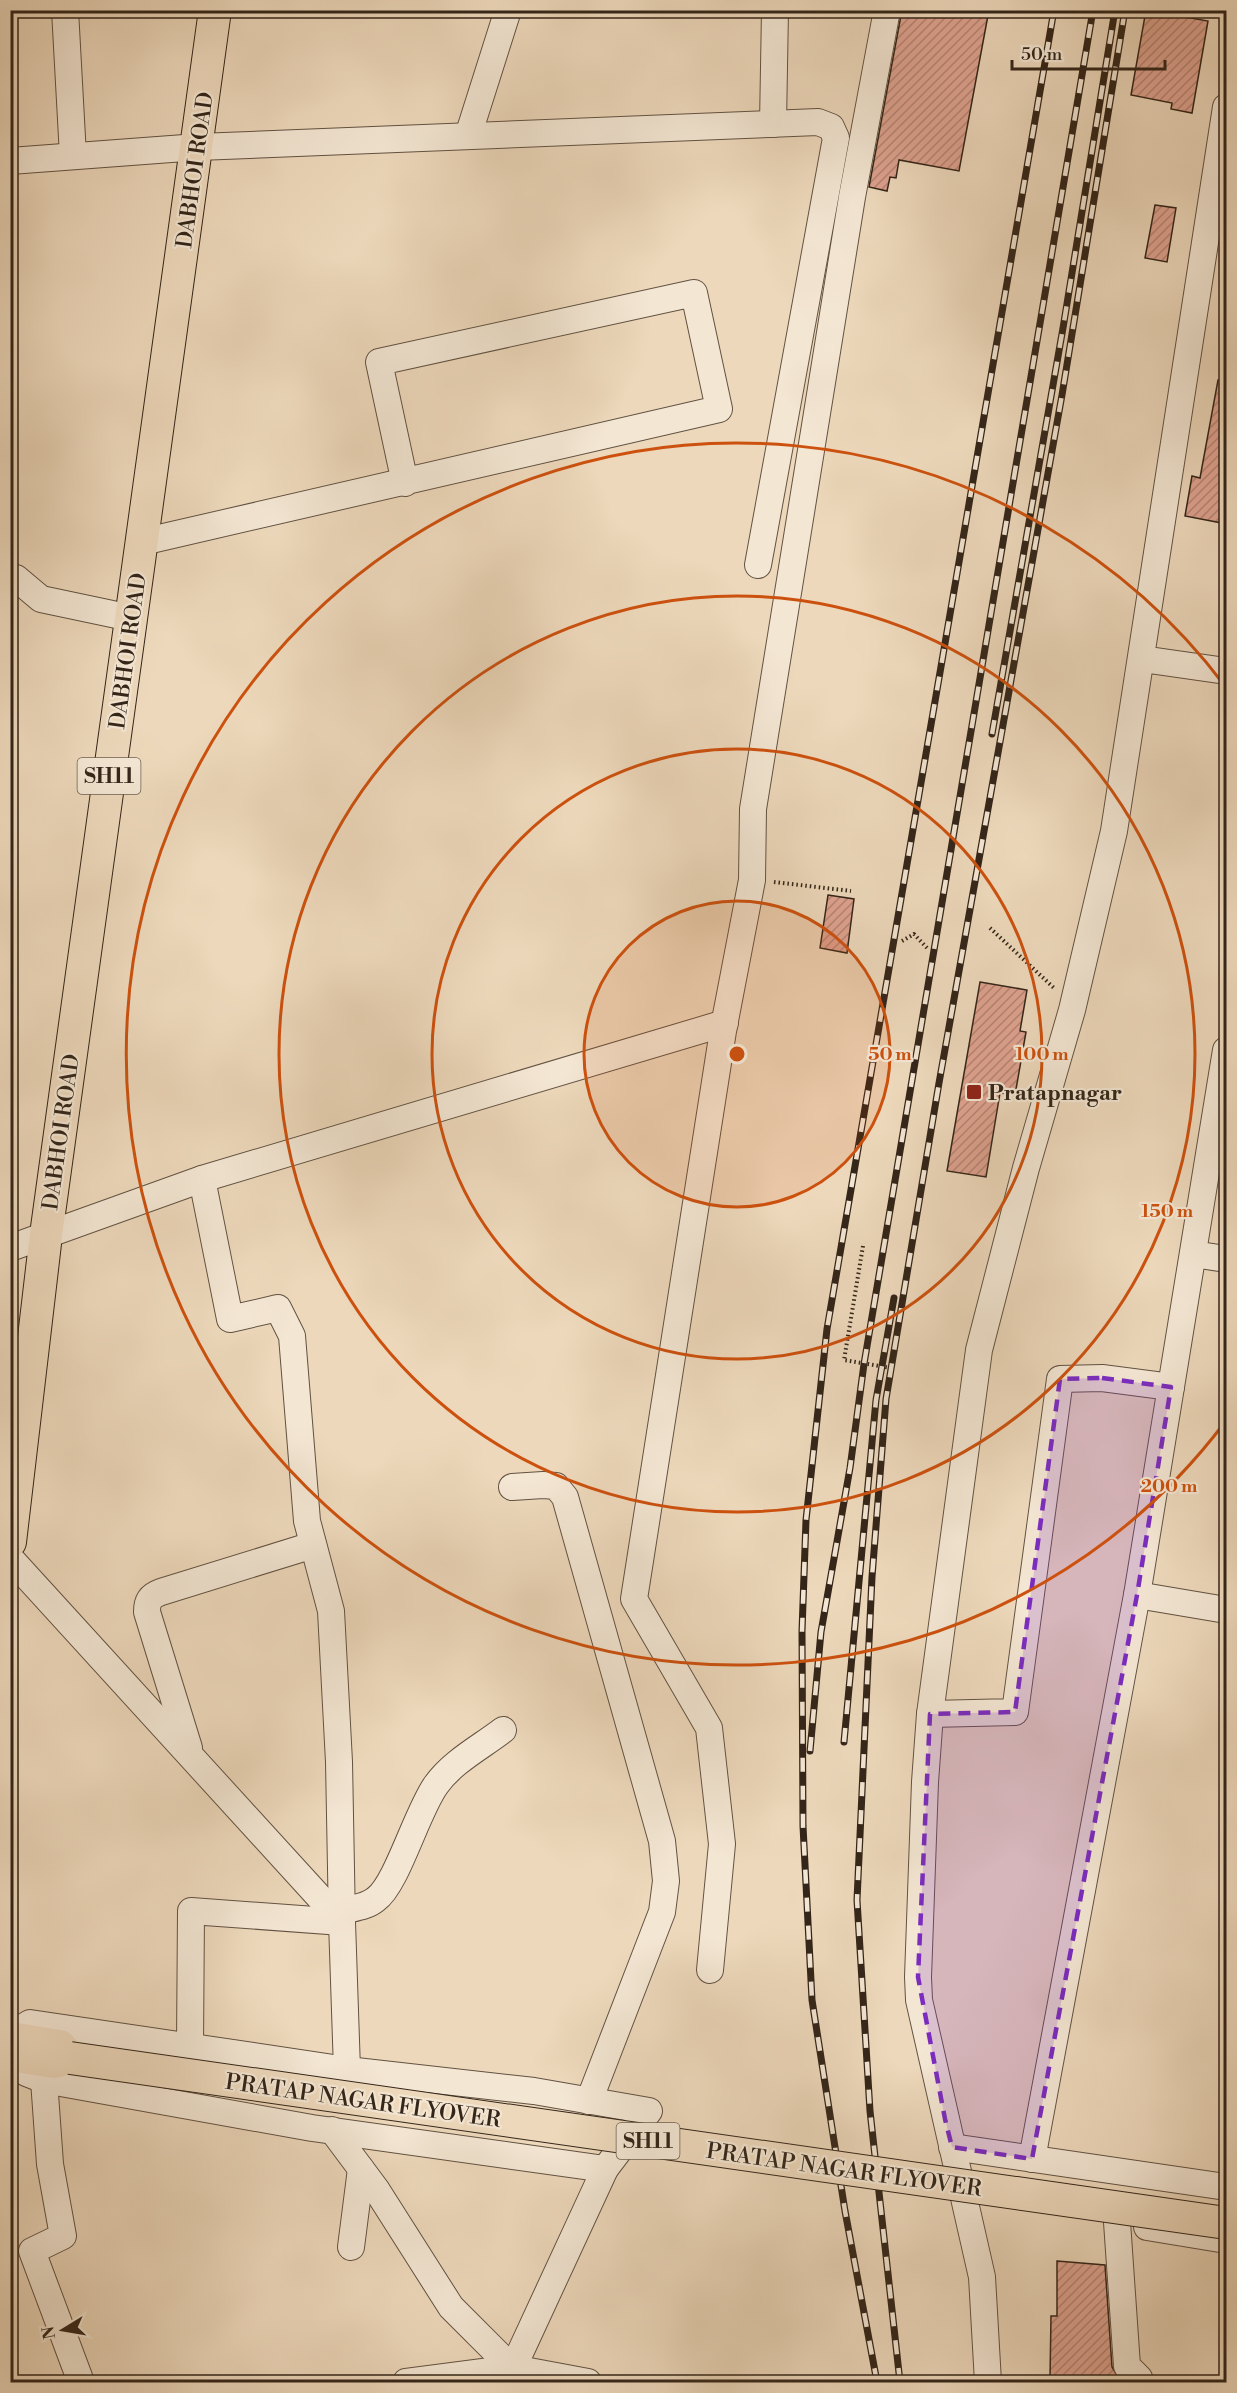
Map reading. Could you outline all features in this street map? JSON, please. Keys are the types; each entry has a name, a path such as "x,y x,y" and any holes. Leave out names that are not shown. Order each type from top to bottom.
{"main road":[{"name":"DABHOI ROAD","path":"10,1542 46,1235 198,147 215,10"},
{"name":"PRATAP NAGAR FLYOVER","path":"23,2052 54,2062 70,2058 1227,2223"}],"street":[{"path":"65,10 73,156"},
{"path":"468,136 508,10"},
{"path":"773,124 775,10"},
{"path":"710,1970 722,1844 709,1728 634,1599 725,1023 752,880 753,808 852,197 886,10"},
{"path":"988,2382 982,2277 919,2000 924,1793 930,1714 979,1350 1026,1168 1072,1004 1114,831 1227,107"},
{"path":"10,161 198,147 818,122 831,127 836,138 758,565"},
{"path":"142,542 405,483 719,409 694,293 379,362 405,483"},
{"path":"10,577 16,578 41,599 131,618"},
{"path":"1142,659 1227,671"},
{"path":"10,1248 202,1179 725,1023"},
{"path":"1032,2159 1137,1595 1193,1254 1217,1173 1227,1050"},
{"path":"202,1179 230,1319 278,1308 292,1336 307,1521 331,1611 339,1762 347,2070"},
{"path":"1193,1254 1227,1259"},
{"path":"930,1714 1015,1712 1060,1379 1102,1378 1171,1387"},
{"path":"512,1487 556,1486 565,1497 662,1841 666,1881 662,1912 589,2101"},
{"path":"191,1756 147,1612 147,1604 152,1595 313,1545"},
{"path":"10,1557 191,1756 342,1916"},
{"path":"1137,1595 1227,1610"},
{"path":"189,2046 191,1911 342,1916 379,1898 391,1879 418,1817 443,1775 504,1730"},
{"path":"81,2382 32,2251 63,2236 50,2164 23,2052 30,2023 347,2070 534,2091 649,2111 605,2169 513,2377"},
{"path":"23,2052 332,2130 605,2169"},
{"path":"332,2130 361,2169 451,2307 513,2377"},
{"path":"952,2147 1227,2187"},
{"path":"351,2247 361,2169"},
{"path":"965,2200 1227,2240"},
{"path":"1117,2222 1127,2366 1139,2378"},
{"path":"406,2382 513,2377 588,2382"}],"path":[{"path":"752,880 851,891"},
{"path":"990,928 1072,1004"},
{"path":"902,940 914,934 928,949"},
{"path":"862,1246 844,1360 891,1368"}],"highlighted area":[{"path":"1102,1378 1171,1387 1137,1595 1032,2159 952,2147 945,2119 918,1977 930,1714 1015,1712 1060,1379"}],"building":[{"path":"902,10 989,10 959,171 899,160 896,178 890,177 887,191 869,187"},
{"path":"1146,10 1208,21 1192,113 1171,109 1172,103 1131,95"},
{"path":"1155,205 1176,208 1167,262 1145,258"},
{"path":"1218,380 1227,381 1227,524 1185,516 1192,476 1200,478"},
{"path":"828,895 854,899 847,953 820,948"},
{"name":"Pratapnagar","path":"980,982 1027,990 1020,1031 1026,1032 1015,1095 1000,1093 986,1177 947,1171"},
{"path":"1057,2261 1105,2265 1112,2367 1120,2380 1050,2379 1051,2316 1057,2316"}],"railway":[{"path":"877,2382 845,2211 812,2000 803,1826 802,1631 806,1520 827,1329 1054,10"},
{"path":"810,1751 821,1632 850,1468 864,1364 1093,10"},
{"path":"992,734 1063,328 1115,10"},
{"path":"900,2382 870,2111 857,1900 872,1577 886,1399 939,1083 1062,395 1125,10"},
{"path":"844,1742 876,1400 894,1298"}],"place":[{"name":"Pratapnagar","path":"974,1092"}]}
